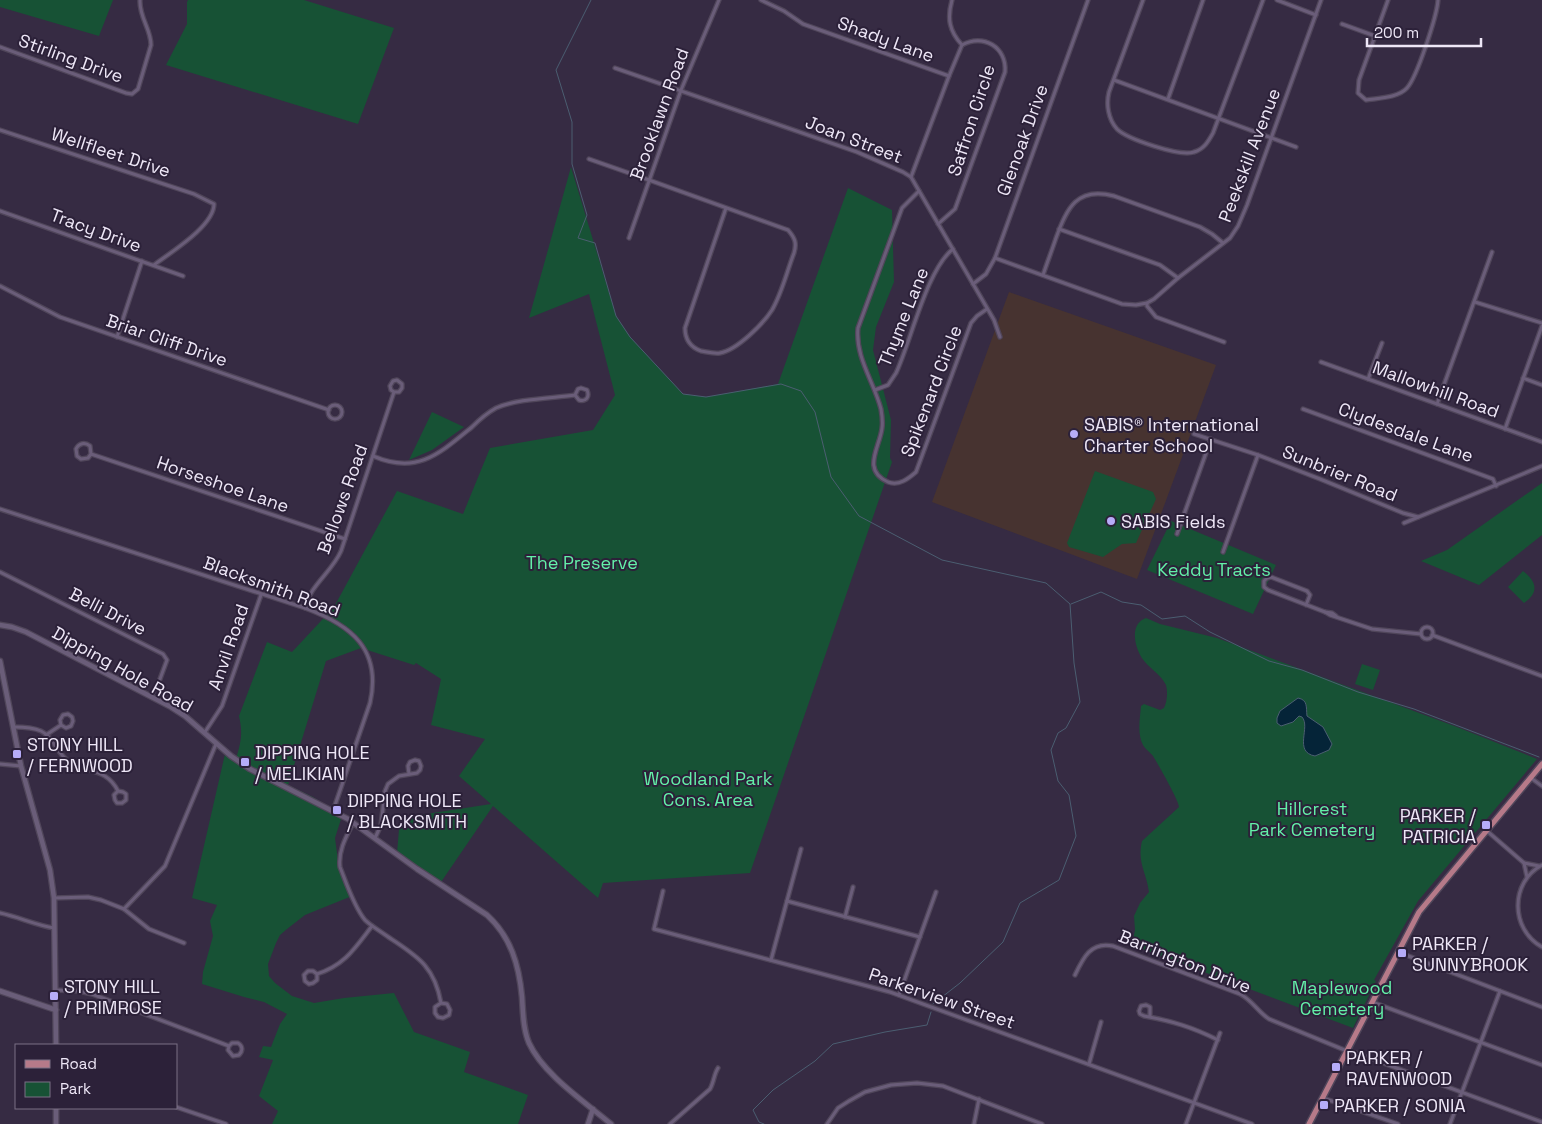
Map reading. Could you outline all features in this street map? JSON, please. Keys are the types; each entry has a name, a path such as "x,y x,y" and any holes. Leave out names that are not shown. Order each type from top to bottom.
{"main road":[{"name":"Dipping Hole Road","path":"0,625 26,632 151,696 185,716 231,756 261,776 333,811 353,823 410,864 486,914 496,923 512,948 520,983 525,1030 533,1050 547,1069 610,1124"},
{"path":"0,660 21,766 50,870 54,898 56,1044"},
{"path":"1309,1124 1419,912 1542,764"},
{"path":"0,991 56,1010"},
{"path":"56,1109 56,1124"},
{"path":"588,1124 593,1109"}],"street":[{"name":"Stirling Drive","path":"0,47 132,94 138,89 151,45 151,40 140,12 140,0"},
{"name":"Brooklawn Road","path":"630,238 680,91 719,0"},
{"name":"Shady Lane","path":"761,0 784,11 803,24 949,76"},
{"path":"952,0 948,14 950,25 954,36 962,45"},
{"name":"Glenoak Drive","path":"973,284 986,274 995,258 1088,0"},
{"path":"1143,0 1109,92 1110,115 1115,126 1126,135 1166,150 1186,154 1199,150 1209,140 1263,0"},
{"path":"1168,99 1203,0"},
{"path":"1277,0 1316,15"},
{"name":"Peekskill Avenue","path":"1146,303 1154,299 1232,236 1240,223 1321,0"},
{"path":"1388,0 1359,80 1358,93 1366,100 1398,94 1407,88 1415,75 1434,22 1438,0"},
{"path":"1342,24 1375,36"},
{"name":"Saffron Circle","path":"911,177 962,45 980,40 993,45 1002,54 1005,62 1004,72 955,209 938,224"},
{"name":"Joan Street","path":"615,68 857,152 896,168 911,177 994,320 1000,336"},
{"path":"1114,80 1271,136 1296,147"},
{"name":"Wellfleet Drive","path":"0,130 194,194 213,203 214,210 204,226 154,266"},
{"path":"589,160 649,180 788,230 794,237 796,245 777,300 766,319 732,348 720,353 708,353 689,345 685,336 685,328 726,208"},
{"name":"Spikenard Circle","path":"919,191 902,208 858,328 857,338 860,351 883,417 873,460 874,468 884,479 891,483 898,483 907,480 916,472 971,323 987,309"},
{"path":"1043,275 1068,210 1077,199 1087,195 1101,193 1114,196 1200,227 1223,243"},
{"name":"Tracy Drive","path":"0,211 183,276"},
{"path":"1059,230 1160,265 1178,278"},
{"name":"Thyme Lane","path":"874,390 888,385 896,373 934,274 945,255 953,249"},
{"path":"1437,404 1492,252"},
{"path":"995,258 1122,304 1146,303 1156,316 1224,342"},
{"path":"117,337 142,261"},
{"name":"Briar Cliff Drive","path":"0,286 50,313 329,410"},
{"path":"1474,302 1542,325 1505,428"},
{"path":"1368,379 1382,342"},
{"name":"Mallowhill Road","path":"1321,362 1542,442"},
{"path":"1523,378 1542,385"},
{"path":"581,388 587,390 588,394 587,398 583,401 579,400 575,395 581,388"},
{"name":"Bellows Road","path":"305,608 312,590 335,562 345,539 394,392"},
{"path":"373,456 401,464 422,461 444,450 497,408 575,395"},
{"name":"Briar Cliff Drive","path":"333,406 337,406 341,408 342,414 338,418 333,418 329,414 329,410 333,406"},
{"name":"Clydesdale Lane","path":"1303,409 1493,479 1496,486"},
{"name":"Sunbrier Road","path":"1194,434 1258,455 1320,478 1403,513 1418,517"},
{"path":"1177,534 1211,439"},
{"name":"Horseshoe Lane","path":"85,444 90,446 91,454 88,458 81,459 77,456 76,449 80,445 85,444"},
{"name":"Horseshoe Lane","path":"91,454 345,539"},
{"path":"1223,552 1258,455"},
{"path":"1404,523 1542,466"},
{"name":"Blacksmith Road","path":"0,509 305,608 326,616 352,632 365,650 372,670 373,691 333,811"},
{"name":"Belli Drive","path":"0,572 163,654 167,660 151,696"},
{"path":"1306,605 1310,595 1306,591 1271,577 1264,581 1264,587 1268,590 1306,605 1325,612 1330,612 1336,616 1372,628 1421,634 1423,638 1427,639 1432,635"},
{"name":"Anvil Road","path":"205,732 222,706 261,594"},
{"path":"1421,634 1422,629 1426,627 1432,630 1432,635"},
{"path":"1432,635 1542,676"},
{"path":"68,714 73,718 70,727 66,728 61,725 60,720 63,715 68,714"},
{"path":"46,735 61,725"},
{"path":"14,727 34,728 46,735 68,761 104,775 112,782 118,792"},
{"path":"124,909 165,866 216,744"},
{"path":"375,838 381,825 385,791 388,784 398,776 409,774 420,770 422,766 419,761 410,762 408,766 409,774"},
{"path":"0,764 21,766"},
{"path":"1531,778 1542,786"},
{"path":"122,791 126,794 126,800 122,804 114,800 114,795 118,792 122,791"},
{"path":"353,823 340,852 340,867 358,910 372,926 426,965 436,981 441,1003"},
{"path":"1486,831 1524,863 1541,865"},
{"path":"771,960 801,849"},
{"path":"1524,863 1527,878"},
{"path":"1541,865 1527,878 1519,892 1518,912 1528,934 1542,947"},
{"path":"845,917 853,887"},
{"name":"Parkerview Street","path":"663,891 654,929 898,995 1252,1124"},
{"path":"898,995 936,892"},
{"path":"54,898 94,898 124,909 149,929 184,943"},
{"path":"787,901 920,937"},
{"path":"0,913 15,916 37,925 54,928"},
{"path":"317,974 331,969 348,957 372,926"},
{"name":"Barrington Drive","path":"1075,975 1083,958 1090,950 1102,945 1113,946 1240,994 1251,1001 1269,1019 1348,1051 1542,1122"},
{"path":"1398,952 1542,1007"},
{"path":"308,971 313,971 317,974 317,980 314,983 309,984 305,980 304,975 308,971"},
{"path":"55,990 78,991 98,996 228,1046"},
{"path":"1450,1124 1500,991"},
{"path":"1372,1002 1542,1065"},
{"path":"441,1003 447,1004 450,1010 449,1015 443,1018 438,1017 434,1012 436,1005 441,1003"},
{"path":"1150,1018 1150,1007 1146,1004 1141,1006 1140,1014 1150,1018 1185,1025 1218,1040"},
{"path":"1089,1064 1101,1022"},
{"path":"1186,1124 1220,1033"},
{"path":"234,1042 238,1043 242,1046 242,1051 233,1056 229,1053 228,1046 234,1042"},
{"path":"670,1124 710,1088 718,1068"},
{"path":"827,1124 834,1112 848,1100 865,1092 891,1084 917,1083 943,1086 1042,1124"},
{"path":"1323,1098 1398,1124"},
{"path":"974,1124 979,1099"},
{"path":"178,1108 226,1124"}],"shaded area":[{"name":"SABIS® International Charter School","path":"1009,292 1216,365 1137,579 932,502"}],"green space":[{"path":"0,0 113,0 99,36 0,7"},
{"path":"188,0 304,0 394,28 358,124 166,65 187,24"},
{"path":"571,167 616,316 630,337 683,394 706,397 778,384 848,188 892,210 894,282 876,327 873,350 891,420 890,458 892,462 750,873 603,883 598,898 493,806 439,885 397,853 400,818 491,804 459,776 485,739 431,725 441,679 416,663 414,665 361,648 326,661 288,785 313,797 342,816 335,838 338,861 352,896 305,915 280,935 268,964 269,976 292,996 314,1003 394,993 414,1032 470,1052 464,1072 528,1095 518,1124 272,1124 278,1111 259,1096 273,1060 259,1057 263,1046 271,1047 280,1024 287,1014 264,1002 202,984 203,972 213,936 210,921 217,905 192,898 225,754 236,759 241,738 239,716 267,642 292,652 334,607 397,491 463,514 490,448 593,430 615,395 589,294 529,318"},
{"path":"432,412 464,427 432,450 409,460"},
{"name":"SABIS Fields","path":"1095,471 1153,492 1156,499 1136,543 1122,544 1103,557 1069,547 1067,543"},
{"path":"1542,483 1542,535 1479,585 1421,561 1447,550"},
{"name":"Keddy Tracts","path":"1171,521 1276,565 1253,614 1147,570"},
{"path":"1523,571 1531,579 1534,587 1532,595 1524,603 1508,587"},
{"name":"Hillcrest Park Cemetery","path":"1146,618 1160,624 1217,638 1457,727 1537,759 1418,901 1374,980 1376,981 1353,1028 1132,945 1135,930 1134,916 1140,903 1149,892 1141,861 1142,841 1179,807 1163,774 1153,756 1144,746 1140,736 1141,706 1144,704 1160,710 1164,708 1167,694 1164,681 1141,657 1136,645 1135,632 1137,626 1140,621"},
{"path":"1362,664 1380,670 1373,690 1355,684"}],"water":[{"path":"1298,698 1305,702 1307,716 1323,727 1332,744 1329,750 1315,756 1308,754 1304,745 1305,727 1302,717 1299,716 1293,722 1281,726 1277,723 1280,711"}],"waterway":[{"path":"591,0 556,70 572,122 572,164 587,215 578,238 595,243 616,316 630,337 683,394 706,397 781,384 801,391 815,412 831,477 859,516 942,560 1046,583 1070,604 1074,663 1080,702 1066,728 1058,733 1051,750 1058,781 1069,795 1076,836 1059,880 1020,903 1003,942 960,983 933,1004"},
{"path":"1071,604 1101,592 1122,602 1141,605 1162,619 1185,616 1210,632 1269,661 1302,670 1358,692 1414,709 1539,757"},
{"path":"764,1124 759,1122 753,1110 773,1090 815,1061 833,1044 927,1025 931,1012"}],"place":[{"name":"SABIS® International Charter School","path":"1074,434"},
{"name":"SABIS Fields","path":"1111,521"},
{"name":"STONY HILL / FERNWOOD","path":"17,754"},
{"name":"DIPPING HOLE / MELIKIAN","path":"245,762"},
{"name":"DIPPING HOLE / BLACKSMITH","path":"337,810"},
{"name":"PARKER / PATRICIA","path":"1486,825"},
{"name":"PARKER / SUNNYBROOK","path":"1402,953"},
{"name":"STONY HILL / PRIMROSE","path":"54,996"},
{"name":"PARKER / RAVENWOOD","path":"1336,1067"},
{"name":"PARKER / SONIA","path":"1324,1105"}],"park label":[{"name":"The Preserve","path":"582,562"},
{"name":"Woodland Park Cons. Area","path":"708,788"},
{"name":"Maplewood Cemetery","path":"1342,998"}]}
